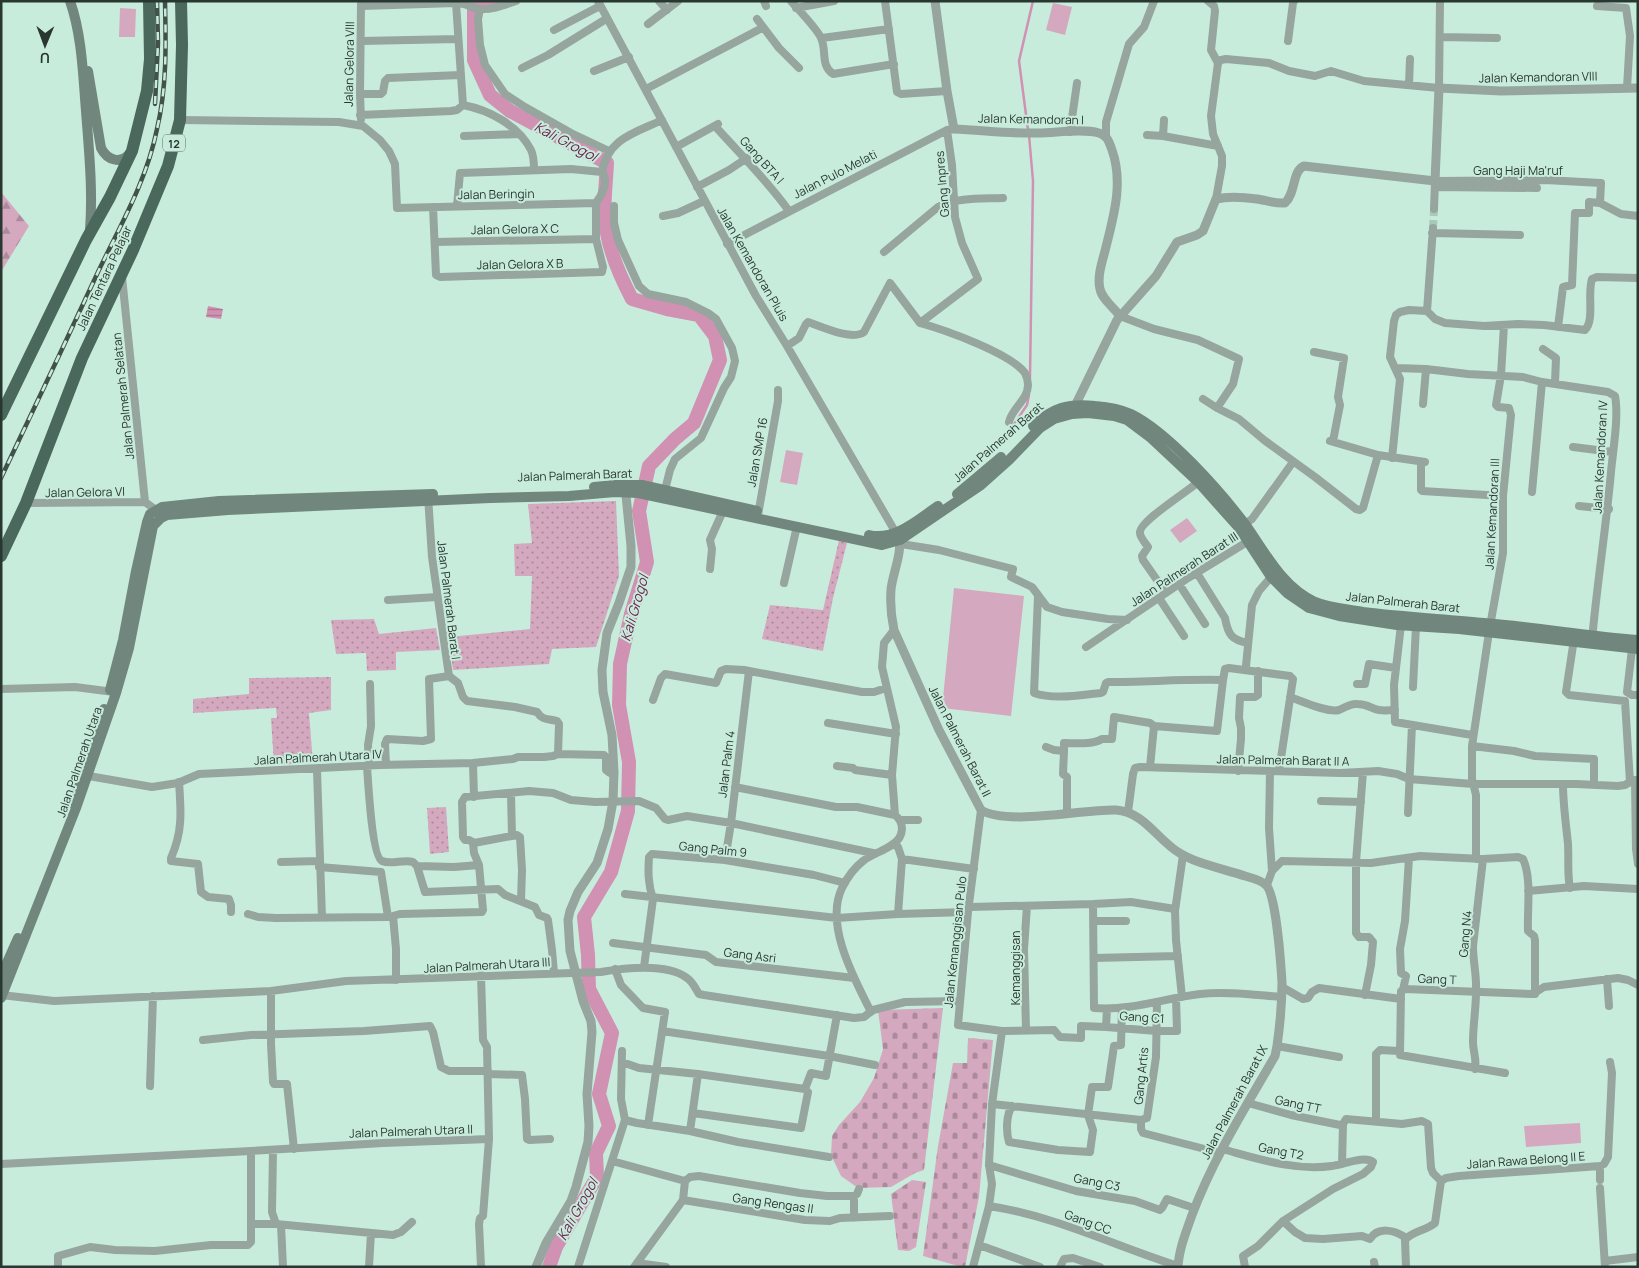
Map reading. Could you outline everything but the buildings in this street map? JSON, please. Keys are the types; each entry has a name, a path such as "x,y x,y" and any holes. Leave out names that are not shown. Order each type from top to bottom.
{"highway":[{"path":"1,415 132,151 147,91 150,59 149,1"},
{"name":"Jalan Tentara Pelajar","path":"1,556 26,504 82,358 122,275 168,166 180,120 181,1"}],"main road":[{"path":"70,1 74,13 83,74 92,186 90,233"},
{"path":"76,1 101,148 104,154 115,160 122,160 132,151"},
{"name":"Jalan Palmerah Barat","path":"660,492 723,511 758,514 797,526 882,545 888,544 899,539 981,485 1040,428 1054,418 1074,409 1128,420 1201,479 1242,526 1271,577 1287,593 1310,608 1339,616 1401,625 1490,628"},
{"name":"Jalan Palmerah Barat","path":"153,526 161,518 175,514 428,497 569,489 625,488 660,492 758,514 877,537 890,536 899,539"},
{"name":"Jalan Palmerah Barat","path":"156,510 162,506 219,501 428,497"},
{"name":"Jalan Palmerah Utara","path":"140,571 147,522 150,514 156,510"},
{"name":"Jalan Palmerah Utara","path":"2,996 113,692 123,640 153,526"},
{"name":"Jalan Palmerah Barat","path":"1250,540 1282,576 1301,594 1315,602 1398,617 1636,646"},
{"name":"Jalan Palmerah Utara","path":"1,976 34,908"}],"street":[{"path":"362,4 461,3 477,9 496,8 516,1"},
{"path":"659,1 667,10"},
{"path":"648,24 678,1"},
{"path":"791,1 822,38 824,59 828,70 833,74 894,64"},
{"path":"796,8 834,1"},
{"path":"885,1 897,92 899,94 947,90"},
{"path":"935,1 951,129"},
{"path":"1154,1 1144,27 1129,44 1106,122 1106,136 1114,155 1117,173 1117,195 1114,217 1102,264 1100,289 1102,295 1120,316 1154,329 1198,340 1239,359 1233,384 1217,408"},
{"path":"1074,409 1116,320 1156,276 1177,242 1203,231 1216,199 1222,156 1213,134 1210,116 1218,63 1211,50 1215,11 1214,6 1208,1"},
{"path":"1288,41 1294,1"},
{"path":"1434,209 1439,88 1440,1"},
{"path":"456,3 463,105"},
{"name":"Jalan Gelora VIII","path":"362,4 360,115 363,126"},
{"path":"554,30 599,4"},
{"name":"Jalan Kemandoran Pluis","path":"599,4 756,296 899,539"},
{"path":"1601,4 1626,8 1630,36 1627,88"},
{"path":"477,9 479,36 485,65 506,94 571,133 605,161"},
{"path":"522,68 548,55 606,19"},
{"path":"757,19 779,48 799,68"},
{"path":"646,89 762,28"},
{"path":"822,38 889,29"},
{"path":"1440,37 1497,38"},
{"path":"361,41 458,39"},
{"path":"594,71 629,57"},
{"path":"1409,85 1410,58"},
{"name":"Jalan Kemandoran VIII","path":"1218,63 1226,59 1269,63 1289,71 1315,76 1331,71 1364,81 1439,88 1501,91 1638,88"},
{"path":"360,94 381,94 384,81 388,78 460,75"},
{"path":"1070,132 1077,83"},
{"path":"463,105 484,110 519,134 531,151 534,170"},
{"path":"360,115 451,111 457,110 463,105"},
{"path":"180,120 339,122 363,126"},
{"path":"596,204 604,188 605,161 620,141 662,120"},
{"path":"1163,136 1164,120"},
{"name":"Gang BTA I","path":"676,147 717,125 776,192 789,210"},
{"name":"Jalan Beringin","path":"363,126 380,140 389,151 395,164 397,208 596,204"},
{"name":"Jalan Kemandoran I","path":"951,129 1023,133 1094,132 1106,136"},
{"name":"Gang Inpres","path":"920,323 978,278 962,243 955,217 951,129"},
{"name":"Jalan Pulo Melati","path":"727,244 789,210 951,129"},
{"path":"464,136 519,134"},
{"path":"1147,135 1218,146"},
{"path":"697,187 729,170 746,158"},
{"path":"457,206 460,173 571,169 605,161"},
{"path":"1216,199 1231,196 1274,203 1285,202 1292,194 1298,171 1304,166 1435,184 1537,188"},
{"name":"Gang Haji Ma'ruf","path":"1435,184 1545,180 1601,183 1600,203"},
{"path":"884,252 938,208 954,201 1003,198"},
{"path":"663,216 678,214 704,201"},
{"path":"1558,327 1563,286 1572,285 1575,213 1589,213 1589,202 1600,203 1621,214 1638,216"},
{"name":"Jalan Gelora X B","path":"433,207 436,275 440,277 600,273 603,271 596,239 596,204"},
{"path":"614,206 614,223 618,240 639,286 648,294 686,302 708,313 716,320 732,348 735,361 731,377 724,388 702,438 675,459 660,492"},
{"path":"1427,311 1433,230 1520,235"},
{"name":"Jalan Gelora X C","path":"434,242 596,239"},
{"name":"Jalan Palmerah Selatan","path":"122,275 145,502"},
{"path":"1392,458 1400,379 1390,357 1396,315 1409,310 1427,311 1445,323 1518,324 1582,330 1587,329 1590,323 1590,285 1592,279 1595,277 1638,278"},
{"path":"787,346 799,338 808,322 851,336 861,334 864,332 890,283 920,323 977,343 1011,361 1027,375 1026,393 1009,422"},
{"path":"1501,375 1504,325"},
{"path":"1543,349 1556,358 1555,383"},
{"path":"1314,352 1344,358 1338,397 1340,408 1331,441 1378,455 1423,462 1422,492 1503,496"},
{"name":"Jalan Kemandoran IV","path":"1396,368 1522,376 1542,382 1608,392 1615,396 1609,509 1598,577 1592,640"},
{"path":"1423,404 1426,369"},
{"name":"Jalan Kemandoran III","path":"1472,746 1472,735 1504,553 1503,496 1511,411 1509,408 1496,404 1501,375"},
{"path":"1532,492 1542,382"},
{"name":"Jalan SMP 16","path":"758,514 778,401 778,390"},
{"path":"1203,399 1239,420 1356,509 1360,510 1363,508 1378,455"},
{"path":"1573,447 1613,452"},
{"path":"1242,526 1252,519 1293,462"},
{"path":"1166,593 1143,560 1142,556 1148,547 1140,531 1148,519 1201,479"},
{"path":"536,1267 546,1243 571,1201 588,1142 587,1094 592,1032 591,1021 583,1001 579,972 569,938 568,920 578,892 597,863 617,801 612,734 603,692 602,670 607,633 631,567 631,546 625,488"},
{"name":"Jalan Palmerah Barat I","path":"428,497 437,597 448,676 458,683 463,697 467,701 515,706 537,712 544,719 557,721 559,724 558,754"},
{"path":"145,502 156,510"},
{"name":"Jalan Gelora VI","path":"26,504 145,502"},
{"path":"1579,506 1609,509"},
{"path":"710,569 712,549 710,540 723,511"},
{"path":"784,583 797,526"},
{"name":"Jalan Palmerah Barat III","path":"899,539 1013,569 1011,577 1031,586 1044,606 1062,612 1127,620"},
{"name":"Jalan Palmerah Barat II","path":"899,539 891,587 890,615 894,630 939,730 981,810 992,815 1008,817 1106,810 1128,812"},
{"name":"Jalan Palmerah Barat III","path":"1086,647 1179,584 1250,540"},
{"path":"1197,573 1226,618 1226,626 1233,638 1237,641 1248,643"},
{"path":"1247,670 1248,643 1254,599 1271,577"},
{"path":"1179,584 1205,624"},
{"path":"1038,596 1034,693 1063,696 1103,692 1108,682 1223,680"},
{"path":"388,600 437,597"},
{"path":"1159,598 1184,636"},
{"path":"1401,625 1396,668 1395,722 1472,735"},
{"path":"1413,687 1416,626"},
{"path":"871,1012 845,959 837,918 839,896 854,870 873,853 893,844 901,834 902,828 898,817 892,775 896,734 882,667 884,644 894,630"},
{"path":"1574,638 1566,692 1569,695 1624,701 1627,704 1634,781 1638,864"},
{"path":"1636,646 1627,692 1632,695 1638,695"},
{"path":"1357,684 1365,684 1369,664 1396,668"},
{"path":"653,700 661,678 665,674 716,683 718,676 724,669 749,671 862,692 874,692 886,688"},
{"path":"1067,813 1067,777 1064,774 1064,743 1112,739 1114,717 1150,723 1154,726 1217,730 1225,669 1258,671 1293,678 1279,771"},
{"name":"Jalan Palm 4","path":"725,860 749,671"},
{"path":"1238,771 1241,739 1240,697 1255,697 1258,695 1258,671"},
{"path":"386,765 385,744 387,739 423,741 431,739 429,679 448,676"},
{"path":"370,684 371,726 368,745 368,766 372,822 377,854 380,860 384,862 411,861 417,866 425,892 498,889 505,895 535,907 539,916 547,919 554,973"},
{"path":"1,689 57,687 113,692"},
{"path":"1290,697 1316,707 1338,710 1356,703 1370,705 1376,710 1381,711 1394,710"},
{"path":"828,723 896,734"},
{"path":"1408,813 1412,725"},
{"path":"1154,726 1150,767 1140,767 1134,771 1128,812 1143,821 1183,855 1267,885 1272,871 1269,828 1270,771"},
{"path":"1472,746 1514,751 1535,756 1594,760 1594,785"},
{"name":"Gang N4","path":"1472,746 1473,784 1476,795 1480,859 1473,946 1473,960 1476,969 1473,1031 1475,1069"},
{"path":"1046,747 1064,751"},
{"name":"Jalan Palmerah Utara IV","path":"84,775 152,787 179,782 199,774 316,770 386,765 473,764 518,757 553,756 558,754 604,755 606,758 606,770 610,773 614,772"},
{"path":"473,764 474,798"},
{"path":"837,766 892,775"},
{"name":"Jalan Palmerah Barat II A","path":"1150,767 1238,771 1363,772 1378,770 1410,779 1473,784 1618,786 1634,781"},
{"path":"316,770 322,918"},
{"path":"1363,772 1356,862 1356,935 1359,937 1369,937 1373,942 1365,995"},
{"path":"179,782 182,821 180,836 171,861 198,864 201,892 208,897 229,899 231,912"},
{"path":"1563,784 1570,888"},
{"path":"735,787 836,807 857,807 918,820"},
{"path":"521,900 520,837 517,835 473,843 465,840 463,837 462,802 465,797 474,798 529,792 553,793 571,800 595,802 639,801 656,808 669,820 687,816 731,823 873,853"},
{"path":"511,794 512,836"},
{"path":"1321,801 1361,802"},
{"name":"Jalan Kemanggisan Pulo","path":"981,810 958,1025 1002,1030"},
{"path":"396,980 393,916 400,914 482,912 479,865 474,853 473,843"},
{"path":"893,844 898,848 902,859 898,914"},
{"name":"Gang Palm 9","path":"652,897 649,889 648,871 649,856 652,854 725,860 814,875 846,883"},
{"path":"1179,997 1175,909 1183,855"},
{"path":"1272,871 1282,861 1388,862 1420,856 1480,859 1518,857 1523,859 1528,891 1528,931 1534,936 1535,940 1535,994"},
{"path":"1403,990 1406,976 1401,973 1400,949 1405,921 1409,858"},
{"path":"902,859 974,869"},
{"path":"248,914 276,918 388,917 381,872 319,864 281,862"},
{"path":"417,866 454,867 479,865"},
{"name":"Jalan Palmerah Barat IX","path":"1178,1266 1179,1253 1194,1208 1221,1151 1275,1056 1278,1046 1282,987 1274,911 1267,885"},
{"path":"1528,891 1595,886 1638,889"},
{"path":"625,894 837,918 1027,906 1135,902 1175,909"},
{"path":"644,967 652,897"},
{"path":"1094,904 1094,1008 1122,1008 1202,994 1227,993 1281,997"},
{"name":"Kemanggisan","path":"1026,1030 1024,949 1027,906"},
{"path":"1094,921 1126,921"},
{"name":"Gang Asri","path":"613,943 706,955 716,962 854,978"},
{"path":"1094,958 1178,956"},
{"name":"Jalan Palmerah Utara III","path":"2,996 54,1001 272,991 346,981 593,972 644,967 678,973 693,983 699,994 859,1018 871,1012 905,1002 960,1001"},
{"path":"615,969 621,985 643,1008 665,1012 648,1125"},
{"name":"Jalan Palmerah Utara II","path":"1,1164 251,1152 383,1142 489,1139 487,1047 483,1040 481,975"},
{"name":"Gang T","path":"1399,1051 1401,992 1403,990 1535,994 1544,987 1625,978 1638,985"},
{"path":"1607,979 1609,1006"},
{"path":"1282,987 1303,999 1308,998 1312,992 1319,988 1401,999"},
{"path":"272,991 273,1082 274,1084 287,1084 294,1149"},
{"path":"150,1086 153,996"},
{"name":"Gang C1","path":"1002,1030 1054,1030 1060,1037 1081,1040 1081,1026 1177,1031 1179,997"},
{"path":"1157,1002 1157,1031"},
{"path":"1012,1106 1009,1111 1008,1122 1009,1141 1058,1150 1090,1152 1093,1130 1088,1115 1092,1086 1108,1088 1114,1046 1120,1045 1122,1008"},
{"name":"Gang C1","path":"1106,1026 1107,1009"},
{"path":"805,1089 811,1073 826,1076 836,1015"},
{"path":"204,1040 271,1034 364,1031 430,1026 434,1032 441,1068 450,1071 522,1076 525,1099 526,1138 530,1140 550,1139"},
{"path":"973,1267 989,1206 992,1184 989,1165 992,1104 1002,1030"},
{"path":"662,1031 829,1056 875,1065"},
{"name":"Gang Artis","path":"1141,1120 1148,1118 1157,1031"},
{"path":"1278,1046 1339,1058"},
{"path":"1406,1267 1404,1242 1406,1238 1435,1223 1441,1181 1432,1173 1427,1123 1422,1121 1402,1124 1376,1122 1376,1054 1380,1050 1399,1051 1400,1055 1505,1073"},
{"path":"578,1267 625,1120 621,1098 622,1051"},
{"path":"622,1062 639,1068 805,1089 808,1092 801,1128 692,1113"},
{"path":"1600,1166 1604,1164 1608,1157 1612,1074 1610,1062"},
{"path":"690,1131 698,1074"},
{"name":"Gang TT","path":"1248,1103 1290,1115 1340,1125 1344,1124 1347,1119 1376,1122"},
{"path":"992,1104 1141,1120"},
{"path":"625,1120 829,1157"},
{"name":"Gang T2","path":"1141,1120 1141,1129 1144,1134 1282,1166 1308,1168 1366,1160 1373,1162 1368,1170 1333,1189 1283,1221"},
{"path":"1342,1164 1344,1124"},
{"path":"481,1267 479,1224 480,1218 483,1216 489,1139"},
{"path":"273,1150 272,1212 278,1224 283,1267"},
{"path":"58,1267 58,1256 82,1248 154,1251 219,1244 246,1245 251,1242 251,1152"},
{"path":"612,1161 685,1181"},
{"name":"Gang C3","path":"989,1165 1076,1191 1135,1201 1160,1210 1167,1199 1194,1208"},
{"name":"Jalan Rawa Belong II E","path":"1441,1181 1446,1178 1459,1176 1600,1166 1605,1264"},
{"path":"636,1265 683,1200 685,1181 690,1177 700,1176 800,1193 854,1196"},
{"path":"854,1218 854,1196 859,1189"},
{"name":"Gang Rengas II","path":"683,1200 805,1220 827,1221 840,1218 890,1216"},
{"name":"Gang CC","path":"989,1206 1042,1218 1178,1266"},
{"path":"1245,1267 1243,1256 1263,1242 1283,1221 1300,1236 1312,1239 1362,1236 1370,1239 1374,1234 1387,1230 1398,1233 1406,1238"},
{"path":"251,1224 278,1224 393,1235 401,1232 412,1222"},
{"path":"369,1267 372,1233"},
{"path":"979,1245 1040,1267"},
{"path":"1060,1267 1064,1259 1070,1257 1100,1267"},
{"path":"1605,1264 1638,1257"},
{"path":"636,1265 666,1267"}],"green space":[{"path":"1053,3 1072,7 1065,35 1046,30"},
{"path":"120,8 136,9 135,37 119,37"},
{"path":"1,192 29,226 1,272"},
{"path":"786,450 803,453 797,485 780,482"},
{"path":"616,501 619,576 596,647 552,649 549,664 453,670 449,637 530,629 532,576 515,576 514,544 532,543 528,504"},
{"path":"1187,518 1197,531 1180,543 1170,530"},
{"path":"839,540 847,543 833,598 823,651 762,639 770,605 823,610"},
{"path":"954,588 1024,596 1011,716 942,708"},
{"path":"374,619 379,634 436,628 440,650 396,652 396,670 367,671 366,653 336,654 331,620"},
{"path":"331,677 331,710 309,713 313,763 274,765 271,718 277,718 276,708 193,713 193,699 249,694 249,678"},
{"path":"446,807 449,852 430,854 427,808"},
{"path":"943,1008 924,1170 891,1187 858,1188 841,1176 831,1155 832,1136 839,1125 860,1102 874,1078 883,1049 878,1010"},
{"path":"968,1038 993,1040 979,1197 965,1267 962,1267 923,1256 938,1146 953,1063 967,1063"},
{"path":"1580,1123 1581,1143 1526,1147 1524,1126"},
{"path":"912,1180 926,1182 916,1247 909,1251 898,1250 891,1194"}],"shaded area":[{"path":"208,306 223,309 221,319 206,317"}],"waterway":[{"name":"Kali Grogol","path":"495,1 474,9 474,60 490,95 510,111 607,163 605,207 607,233 617,267 632,299 667,309 699,315 715,336 720,360 694,423 675,439 649,466 639,511 647,562 631,614 620,664 619,705 629,762 628,811 611,872 584,917 589,989 612,1033 599,1094 609,1126 596,1153 597,1177 556,1247 549,1267"},
{"path":"1028,130 1019,61 1033,1"},
{"path":"1029,135 1033,181 1030,377"},
{"path":"1010,430 1027,405 1029,395"}],"tunnel":[{"path":"1433,228 1434,209"}],"railway":[{"path":"155,104 158,43 157,1"},
{"path":"1,478 140,185 147,166 163,97 166,49 165,1"}]}
